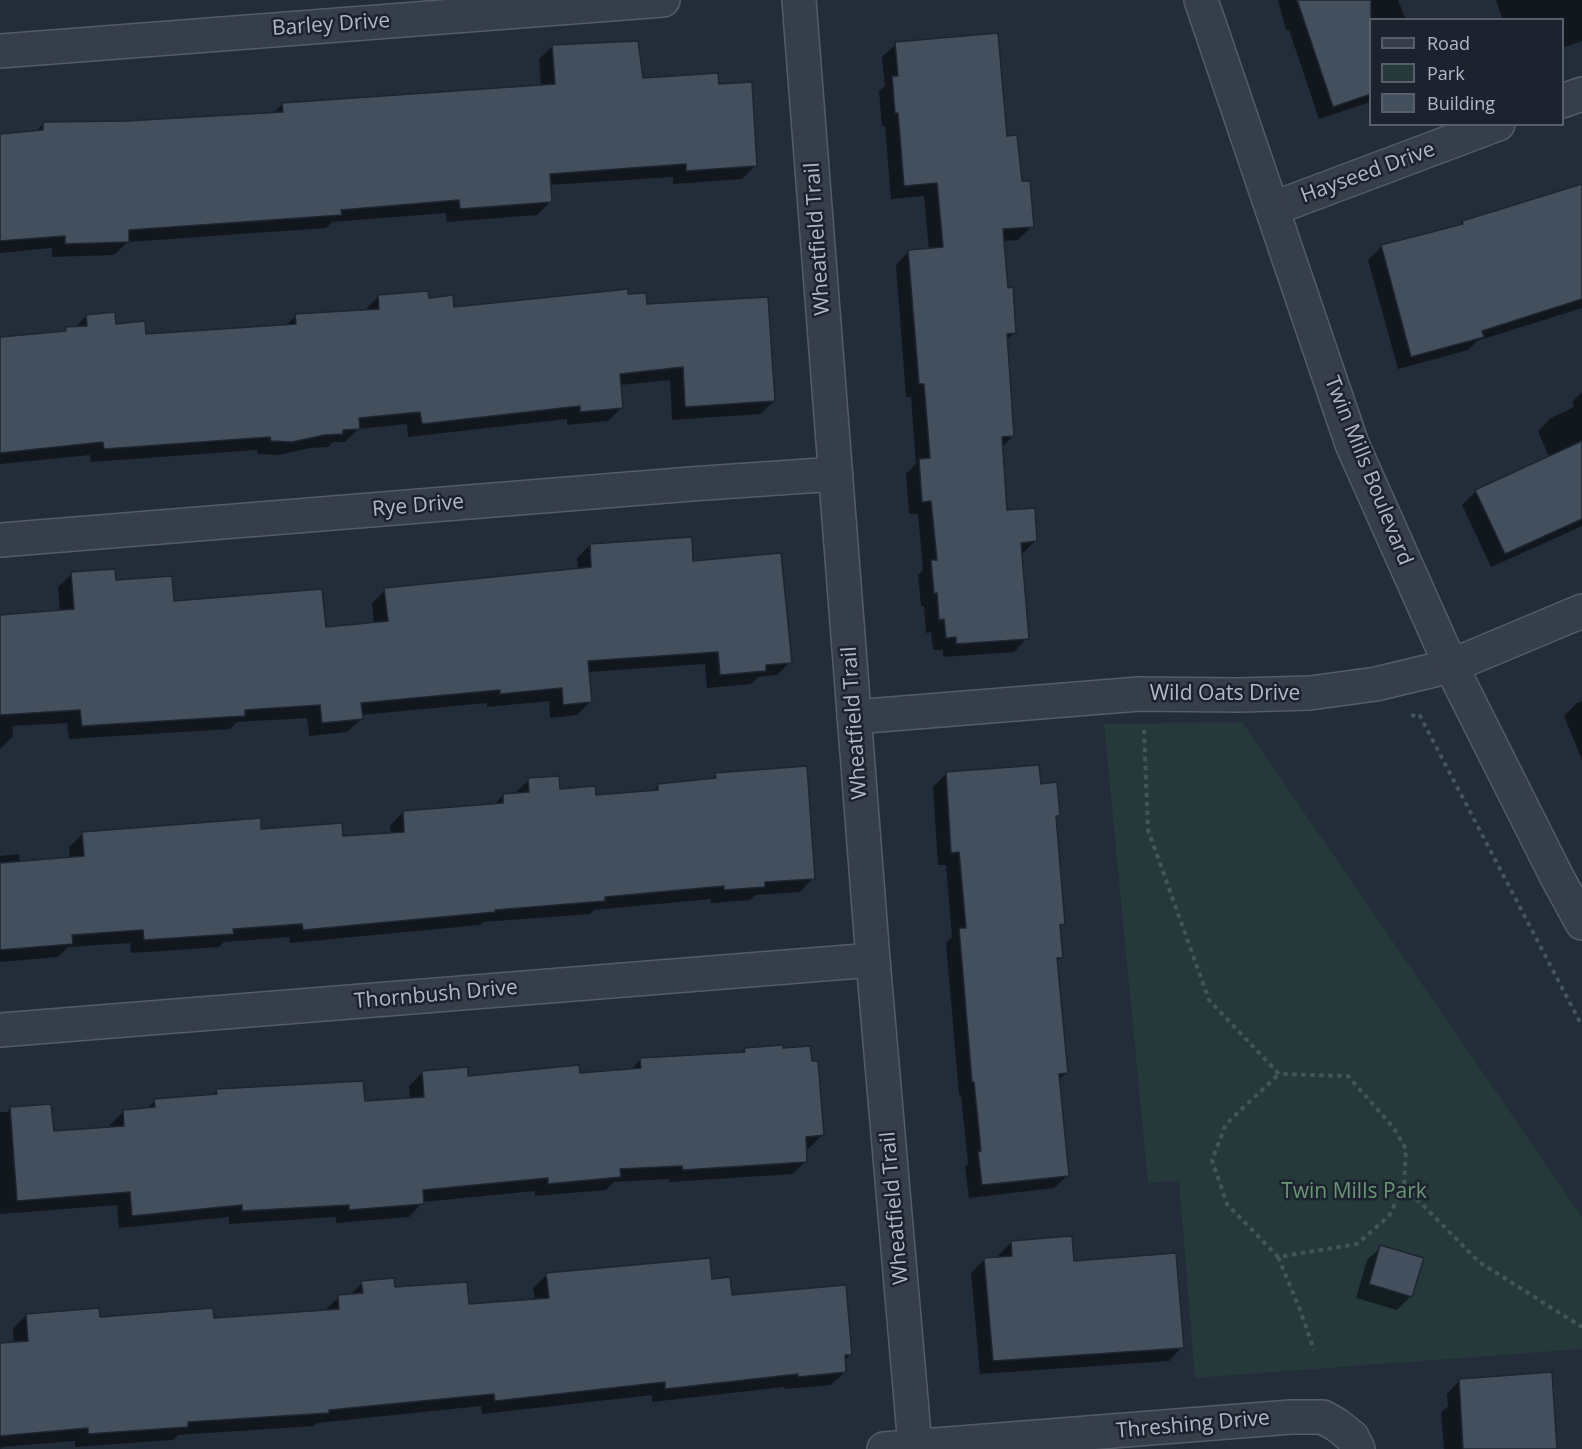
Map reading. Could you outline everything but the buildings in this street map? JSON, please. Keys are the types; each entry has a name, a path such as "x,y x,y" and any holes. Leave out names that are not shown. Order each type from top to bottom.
{"street":[{"name":"Barley Drive","path":"0,51 663,0"},
{"name":"Wheatfield Trail","path":"799,0 873,960 900,1448"},
{"name":"Twin Mills Boulevard","path":"1201,0 1352,444 1451,666 1582,923"},
{"path":"1564,101 1582,94"},
{"name":"Hayseed Drive","path":"1272,208 1493,126"},
{"name":"Rye Drive","path":"0,540 836,474"},
{"name":"Wild Oats Drive","path":"854,717 1139,694 1310,693 1376,684 1451,666 1582,611"},
{"name":"Thornbush Drive","path":"0,1030 873,960"},
{"name":"Threshing Drive","path":"900,1448 1291,1417 1323,1417 1337,1425 1355,1443"}],"path":[{"path":"1407,716 1419,714 1582,1026"},
{"path":"1154,731 1144,732 1148,830 1209,1000 1279,1074 1348,1076 1393,1127 1406,1149 1404,1186 1389,1216 1357,1244 1278,1257"},
{"path":"1279,1074 1226,1124 1212,1160 1227,1204 1278,1257 1314,1350"},
{"path":"1404,1186 1479,1262 1582,1327"}],"green space":[{"name":"Twin Mills Park","path":"1242,722 1582,1217 1582,1349 1195,1378 1179,1181 1148,1183 1104,724"}]}
